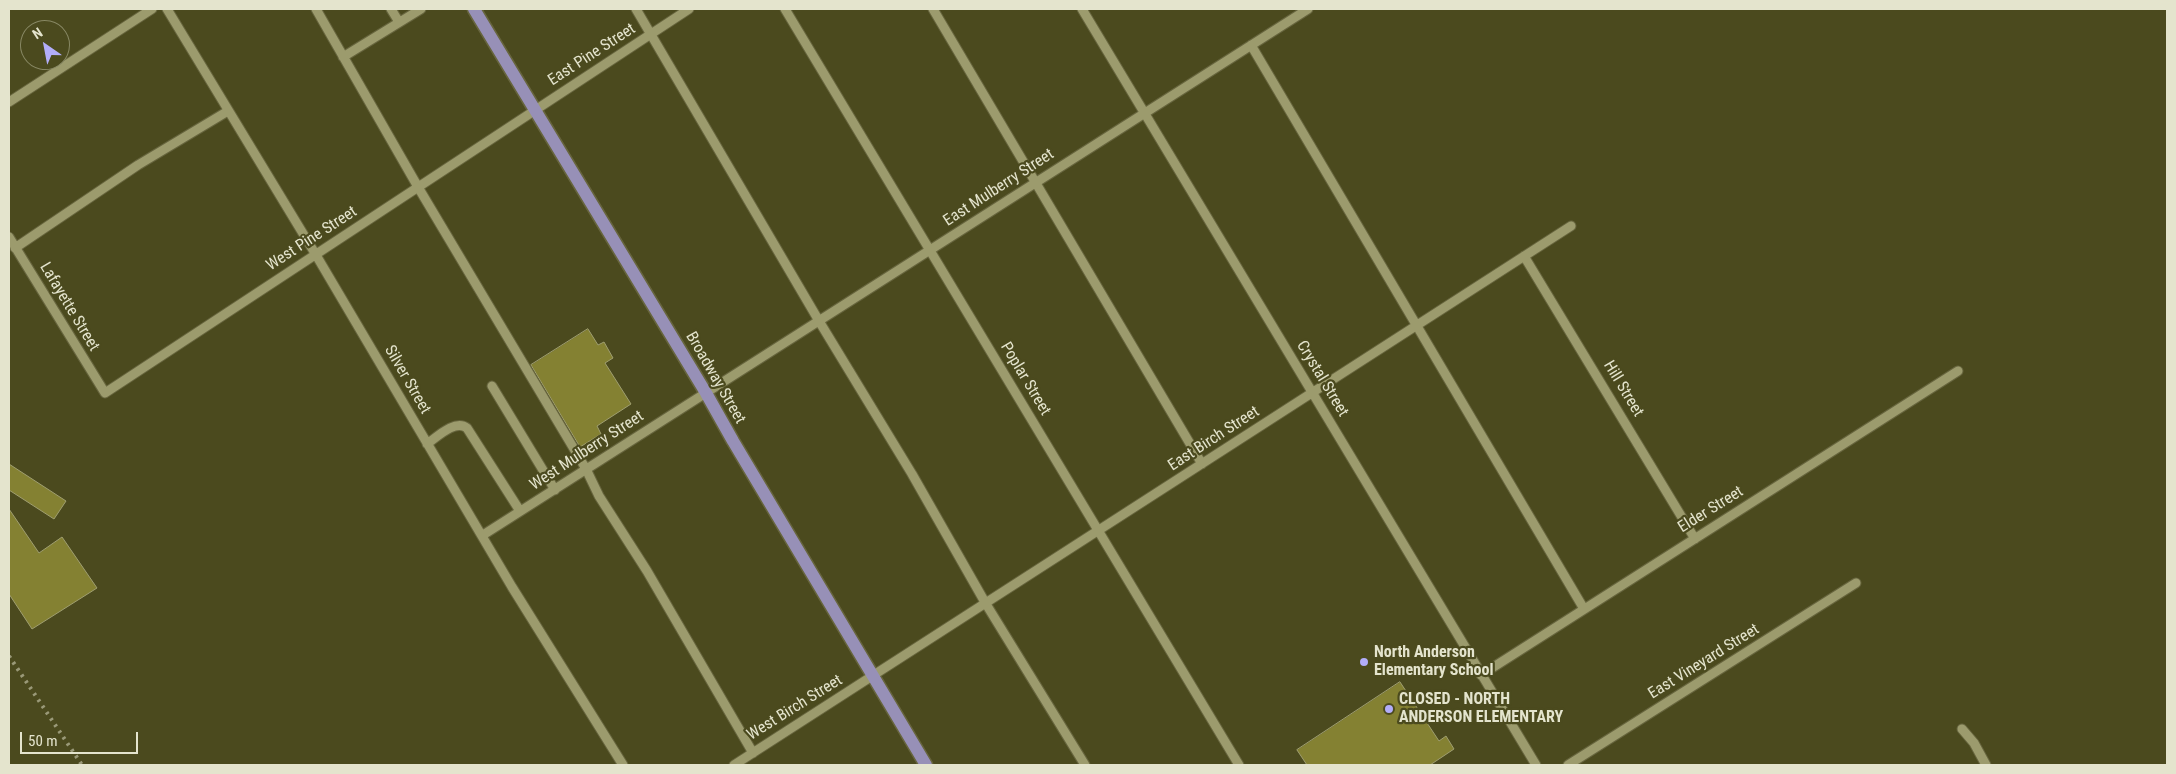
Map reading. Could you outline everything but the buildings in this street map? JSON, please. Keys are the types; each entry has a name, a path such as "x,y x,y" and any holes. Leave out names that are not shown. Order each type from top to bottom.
{"main road":[{"name":"Broadway Street","path":"474,9 706,392 733,441 926,765"}],"street":[{"path":"9,102 152,9"},
{"name":"Silver Street","path":"167,9 316,255 512,587 623,765"},
{"path":"316,9 418,187 586,469 599,496 647,570 753,753"},
{"path":"390,9 399,22"},
{"path":"343,57 421,9"},
{"path":"636,9 819,321 912,474 986,604 1085,765"},
{"name":"East Pine Street","path":"535,110 689,9"},
{"name":"Poplar Street","path":"785,9 1238,765"},
{"path":"933,9 1202,464"},
{"name":"Crystal Street","path":"1082,9 1536,765"},
{"name":"East Mulberry Street","path":"706,392 1308,9"},
{"path":"1251,45 1584,609"},
{"name":"West Pine Street","path":"104,393 535,110"},
{"path":"16,248 138,165 228,111"},
{"name":"East Birch Street","path":"873,677 1571,226"},
{"name":"Lafayette Street","path":"9,236 104,393"},
{"name":"Hill Street","path":"1524,256 1695,539"},
{"name":"Elder Street","path":"1481,675 1958,371"},
{"path":"492,386 555,490"},
{"name":"West Mulberry Street","path":"483,535 706,392"},
{"path":"427,444 456,425 463,424 520,511"},
{"name":"East Vineyard Street","path":"1568,765 1856,584"},
{"name":"West Birch Street","path":"734,765 873,677"},
{"path":"1962,729 1974,743 1986,765"}],"railway":[{"path":"9,656 82,765"}],"place":[{"name":"North Anderson Elementary School","path":"1364,662"},
{"name":"CLOSED - NORTH ANDERSON ELEMENTARY","path":"1389,709"}]}
